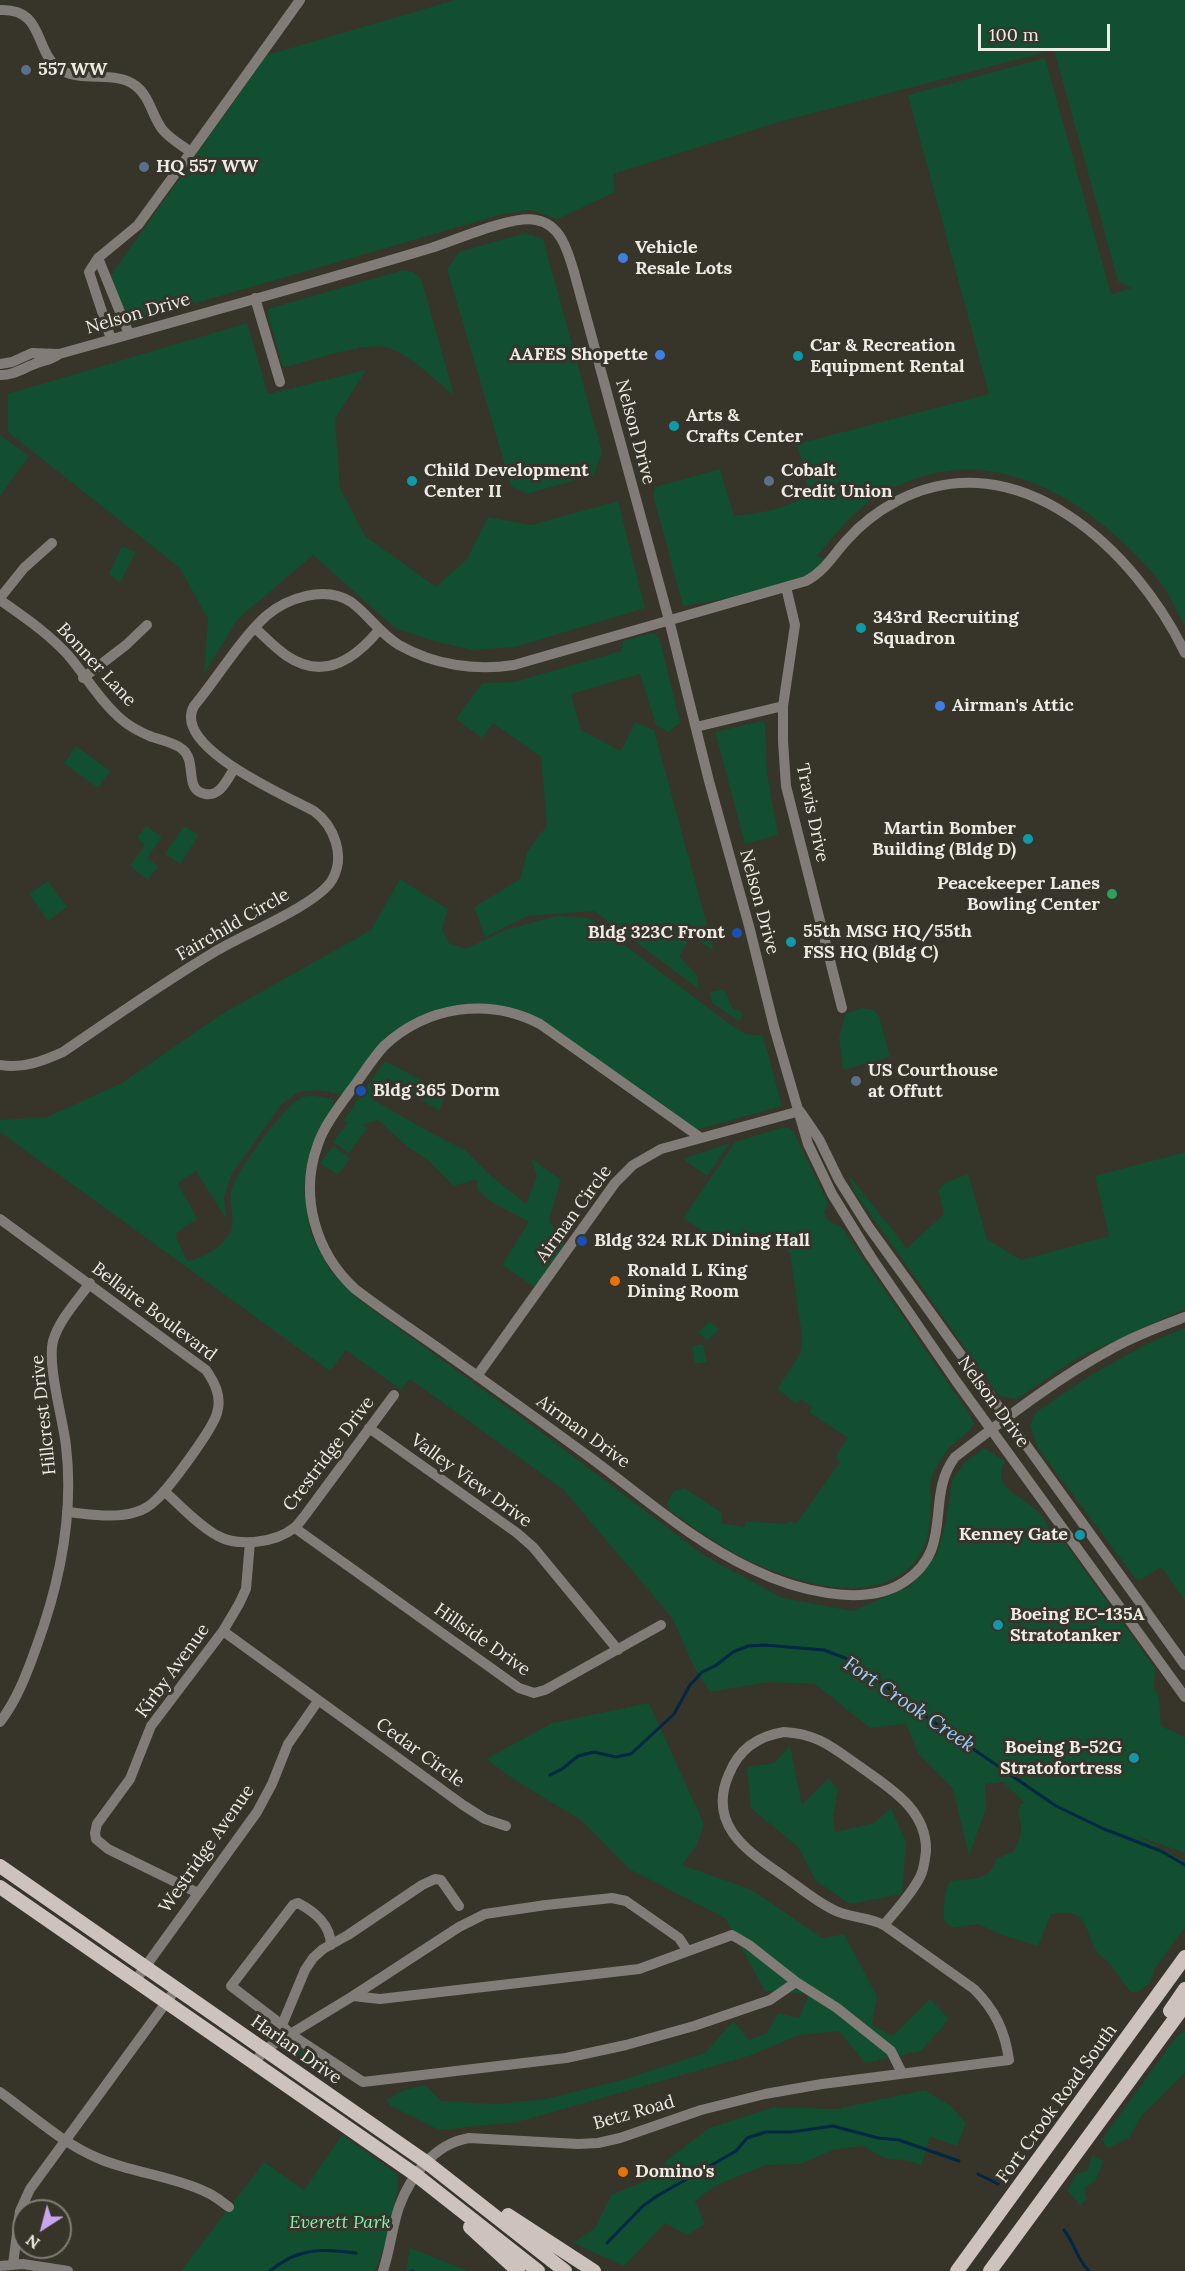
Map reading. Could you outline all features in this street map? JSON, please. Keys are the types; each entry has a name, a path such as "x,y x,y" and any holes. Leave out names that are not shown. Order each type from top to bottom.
{"main road":[{"name":"Harlan Drive","path":"0,1866 426,2162 566,2271"},
{"name":"Harlan Drive","path":"0,1887 416,2175 538,2271"},
{"name":"Fort Crook Road South","path":"957,2271 1185,1957"},
{"path":"1131,2078 1185,1989"},
{"path":"990,2271 1185,2005"},
{"path":"426,2162 594,2271"},
{"path":"416,2175 518,2271"}],"street":[{"path":"111,339 89,272 98,258 138,225 300,0"},
{"path":"0,10 14,11 28,19 36,27 47,55 62,70 72,75 126,81 134,84 147,100 163,130 191,152"},
{"name":"Nelson Drive","path":"0,364 12,362 32,353 59,354 430,248 515,221 535,219 552,228 564,243 574,272 669,620 774,1027 808,1144 844,1216 884,1276 991,1429 1185,1697"},
{"path":"98,258 129,334"},
{"path":"255,298 280,382"},
{"name":"Nelson Drive","path":"0,375 16,374 37,363 53,359 59,354"},
{"path":"379,630 353,657 339,664 323,666 294,660 255,628 267,616 291,600 313,595 327,595 350,602 379,630 399,644 430,658 459,665 488,668 528,662 806,581 818,574 857,529 877,513 908,496 960,483 1000,486 1039,498 1065,513 1098,538 1146,590 1168,621 1185,653"},
{"path":"0,599 24,568 52,543"},
{"name":"Travis Drive","path":"786,587 795,625 783,706 786,786 842,1008"},
{"name":"Bonner Lane","path":"0,599 52,639 70,657 105,705 123,721 149,736 181,747 189,755 194,788 202,794 212,795 220,790 234,769"},
{"path":"84,678 147,625"},
{"name":"Fairchild Circle","path":"0,1065 31,1064 63,1052 217,950 314,898 332,879 338,855 335,841 324,819 234,769 217,756 191,722 191,712 255,628"},
{"path":"696,727 783,706"},
{"path":"477,1376 365,1297 347,1281 331,1260 314,1221 310,1200 310,1178 319,1142 343,1102 384,1047 421,1021 448,1011 489,1008 518,1014 540,1024 700,1138 800,1111"},
{"name":"Nelson Drive","path":"800,1111 819,1139 838,1180 868,1226 1185,1665"},
{"name":"Airman Circle","path":"477,1376 596,1209 626,1171 653,1153 700,1138"},
{"name":"Bellaire Boulevard","path":"0,1219 206,1370 215,1383 219,1400 217,1414 210,1430 164,1491 147,1507 114,1516 67,1512"},
{"name":"Hillcrest Drive","path":"0,1722 20,1687 53,1599 65,1540 68,1481 66,1446 52,1366 52,1347 62,1323 90,1283"},
{"name":"Airman Drive","path":"477,1376 721,1554 753,1570 799,1586 854,1596 884,1593 915,1575 927,1558 937,1537 940,1492 948,1466 955,1457 1090,1360 1135,1336 1185,1317"},
{"name":"Crestridge Drive","path":"164,1491 201,1524 220,1537 250,1542 272,1538 295,1528 394,1395"},
{"name":"Valley View Drive","path":"369,1428 517,1533 533,1547 618,1650"},
{"name":"Hillside Drive","path":"295,1528 519,1688 534,1693 545,1690 661,1624"},
{"name":"Kirby Avenue","path":"198,1893 108,1849 100,1844 95,1833 97,1824 130,1779 151,1726 223,1631 246,1589 250,1542"},
{"name":"Cedar Circle","path":"223,1631 463,1804 485,1819 506,1826"},
{"name":"Westridge Avenue","path":"135,1981 257,1812 272,1784 288,1744 318,1701"},
{"path":"805,1733 822,1741 902,1797 914,1811 923,1828 926,1843 921,1877 884,1925 873,1919 839,1913 823,1904 746,1850 734,1836 724,1815 722,1797 734,1762 744,1749 761,1738 773,1734 805,1733"},
{"name":"Harlan Drive","path":"282,2025 305,1970 313,1958 331,1945 435,1879 441,1880 459,1906"},
{"path":"254,2064 264,2050 354,1996 459,1927 484,1914 612,1898 626,1902 679,1938 687,1950"},
{"name":"Harlan Drive","path":"290,2034 282,2025 231,1986 293,1905 298,1903 305,1906 323,1921 331,1936 331,1945"},
{"name":"Betz Road","path":"382,2271 399,2208 408,2188 426,2162 437,2151 456,2140 480,2138 579,2144 598,2143 620,2138 701,2110 765,2094 902,2073 1009,2060 1005,2035 987,2001 974,1989 884,1925"},
{"path":"354,1996 380,1999 639,1968 732,1935 749,1945 796,1982 837,2008 891,2051 902,2073"},
{"path":"290,2034 363,2082 566,2058 626,2046 770,2000 796,1982"},
{"path":"13,2264 20,2211 30,2189 176,1989"},
{"path":"0,2092 67,2140 97,2158 123,2168 183,2182 200,2189 229,2207"},
{"path":"0,2266 37,2265 68,2271"}],"green space":[{"path":"455,0 1185,0 1185,627 1157,578 1101,523 1042,486 1010,475 976,470 942,472 892,488 869,501 838,531 817,556 825,559 813,574 735,597 683,606 653,495 655,487 720,469 734,516 786,506 802,496 807,485 797,444 989,394 908,95 1045,58 1111,294 1132,288 1118,281 1054,50 779,122 613,174 615,192 558,219 530,210 503,214 141,319 128,313 121,302 111,275 267,55"},
{"path":"525,233 543,239 602,452 594,475 527,494 511,486 447,269 459,252"},
{"path":"403,270 413,272 421,278 454,395 412,361 386,347 364,347 285,367 282,365 267,311"},
{"path":"247,323 268,394 366,370 335,419 340,488 365,536 436,587 467,559 488,517 531,525 618,501 645,608 515,647 473,650 433,641 395,628 313,555 238,619 204,674 208,619 180,568 8,432 8,394"},
{"path":"0,435 29,456 0,496"},
{"path":"122,546 136,552 120,583 109,574"},
{"path":"653,633 660,639 680,723 668,732 656,725 640,674 571,694 581,730 621,751 635,722 654,730 714,951 691,936 679,957 697,975 699,989 594,911 528,916 485,937 474,907 520,879 527,852 547,825 541,757 493,723 482,738 456,719 482,683 514,682 621,651 623,641"},
{"path":"762,721 765,724 767,772 778,835 745,844 715,732"},
{"path":"76,746 110,771 98,788 64,763"},
{"path":"146,826 162,837 147,858 158,866 148,880 130,866 145,845 137,838"},
{"path":"184,826 199,835 180,864 165,854"},
{"path":"400,879 448,909 442,929 449,943 465,949 508,929 557,916 589,918 728,1023 746,1034 763,1036 782,1106 696,1130 554,1028 526,1012 470,1003 434,1011 408,1024 343,1095 318,1090 298,1092 281,1105 231,1175 224,1198 226,1219 196,1171 178,1183 197,1219 175,1234 187,1261 214,1250 230,1233 233,1185 253,1152 274,1124 293,1103 301,1098 321,1097 333,1100 334,1105 312,1146 304,1190 311,1234 331,1272 358,1299 533,1426 705,1556 783,1598 852,1611 909,1587 937,1554 946,1521 952,1480 964,1463 984,1448 1005,1461 1001,1470 1004,1485 1039,1513 1053,1539 1059,1535 1155,1668 1154,1687 1159,1698 1161,1726 1185,1737 1185,1853 1137,1836 1185,1861 1185,1927 1155,1968 1150,1983 1138,1992 1131,1992 1096,1951 1085,1924 1077,1915 1051,1914 1038,1946 1005,1936 978,1924 953,1928 945,1921 944,1901 950,1881 979,1878 985,1875 990,1872 996,1859 1014,1851 1017,1845 1021,1830 1018,1810 1021,1804 1025,1803 1003,1782 985,1784 986,1808 969,1856 953,1789 918,1753 906,1724 870,1728 815,1684 769,1682 710,1692 695,1669 672,1618 563,1489 410,1379 401,1390 346,1350 330,1371 0,1132 0,1120 47,1117 122,1083 220,1015 371,930"},
{"path":"48,881 67,907 48,921 29,894"},
{"path":"724,989 733,1010 739,1009 743,1015 739,1021 712,1003 710,992"},
{"path":"862,1008 874,1010 879,1016 890,1057 843,1070 839,1038 845,1014"},
{"path":"385,1061 446,1093 439,1111 388,1078 372,1099 465,1150 490,1175 526,1204 537,1176 531,1158 561,1180 549,1220 564,1246 535,1287 502,1265 529,1222 493,1203 477,1190 477,1179 454,1186 429,1161 408,1147 378,1120 363,1125 367,1128 349,1153 333,1142 348,1122 343,1121"},
{"path":"781,1128 789,1128 793,1131 828,1203 824,1213 829,1221 842,1228 974,1424 948,1449 934,1473 930,1486 929,1525 923,1549 906,1571 883,1583 857,1588 828,1586 798,1580 744,1558 715,1542 669,1510 667,1501 674,1491 685,1488 722,1513 721,1523 744,1527 746,1521 784,1524 790,1521 796,1524 840,1462 835,1457 848,1438 809,1412 812,1407 801,1399 797,1404 777,1389 800,1354 802,1337 790,1253 774,1238 758,1232 724,1237 710,1236 683,1218 735,1142"},
{"path":"730,1143 707,1176 683,1159"},
{"path":"333,1146 350,1158 338,1175 320,1163"},
{"path":"1185,1152 1185,1309 1077,1358 1017,1399 999,1396 856,1194 847,1173 907,1248 944,1214 938,1190 947,1182 968,1174 987,1239 1021,1260 1109,1236 1095,1176"},
{"path":"710,1321 719,1329 707,1341 698,1332"},
{"path":"1185,1328 1185,1601 1161,1567 1140,1580 1135,1578 1038,1448 1030,1426 1035,1413 1091,1375 1147,1344"},
{"path":"703,1344 707,1362 695,1364 692,1346"},
{"path":"649,1703 704,1824 697,1845 682,1865 752,1890 822,1938 844,1934 877,1996 872,2025 893,2036 930,1999 949,2019 921,2051 865,2063 839,2031 799,2035 749,2056 518,2122 439,2130 391,2106 386,2100 404,2090 425,2085 441,2101 497,2104 545,2099 622,2080 705,2053 733,2021 749,2040 767,2033 778,2013 799,2018 809,1994 765,1991 725,1918 629,1869 581,1820 513,1779 486,1759 552,1723"},
{"path":"790,1746 802,1805 829,1778 838,1790 833,1818 835,1832 874,1823 891,1808 906,1842 902,1894 850,1904 816,1881 799,1848 751,1808 747,1767 774,1763"},
{"path":"1185,2031 1185,2073 1142,2115 1129,2138 1107,2149 1102,2139 1177,2036"},
{"path":"287,2043 299,2046 332,2073 323,2071 282,2050"},
{"path":"925,2090 951,2106 966,2123 957,2146 930,2137 921,2166 911,2161 884,2158 863,2146 833,2150 800,2164 765,2165 715,2186 695,2201 705,2224 687,2235 665,2223 624,2266 573,2243 595,2228 611,2195 659,2175 667,2160 709,2128 774,2107 836,2109"},
{"name":"Everett Park","path":"342,2135 397,2174 398,2184 394,2209 375,2271 181,2271 264,2162 304,2190"},
{"path":"1092,2155 1103,2161 1096,2180 1084,2189 1087,2199 1080,2205 1067,2190 1077,2174 1088,2170"},
{"path":"410,2248 468,2271 406,2271"}],"waterway":[{"name":"Fort Crook Creek","path":"550,1775 578,1756 594,1752 616,1757 631,1754 674,1714 690,1685 702,1672 715,1666 733,1652 748,1646 764,1645 824,1650 845,1658 871,1675 928,1718 1056,1806 1104,1829 1161,1851 1185,1865"},
{"path":"607,2243 643,2206 657,2196 736,2151 747,2138 766,2132 791,2132 833,2126 878,2138 899,2140 959,2161"},
{"path":"978,2174 998,2184"},
{"path":"1064,2230 1081,2262 1089,2271"},
{"path":"270,2271 280,2263 300,2254 321,2250 356,2253"}],"place":[{"name":"557 WW","path":"26,70"},
{"name":"HQ 557 WW","path":"144,167"},
{"name":"Vehicle Resale Lots","path":"623,258"},
{"name":"AAFES Shopette","path":"660,355"},
{"name":"Car & Recreation Equipment Rental","path":"798,356"},
{"name":"Arts & Crafts Center","path":"674,426"},
{"name":"Child Development Center II","path":"412,481"},
{"name":"Cobalt Credit Union","path":"769,481"},
{"name":"343rd Recruiting Squadron","path":"861,628"},
{"name":"Airman's Attic","path":"940,706"},
{"name":"Martin Bomber Building (Bldg D)","path":"1028,839"},
{"name":"Peacekeeper Lanes Bowling Center","path":"1112,894"},
{"name":"Bldg 323C Front","path":"737,933"},
{"name":"55th MSG HQ/55th FSS HQ (Bldg C)","path":"791,942"},
{"name":"US Courthouse at Offutt","path":"856,1081"},
{"name":"Bldg 365 Dorm","path":"361,1091"},
{"name":"Bldg 324 RLK Dining Hall","path":"582,1241"},
{"name":"Ronald L King Dining Room","path":"615,1281"},
{"name":"Kenney Gate","path":"1080,1535"},
{"name":"Boeing EC-135A Stratotanker","path":"998,1625"},
{"name":"Boeing B-52G Stratofortress","path":"1134,1758"},
{"name":"Domino's","path":"623,2172"}]}
